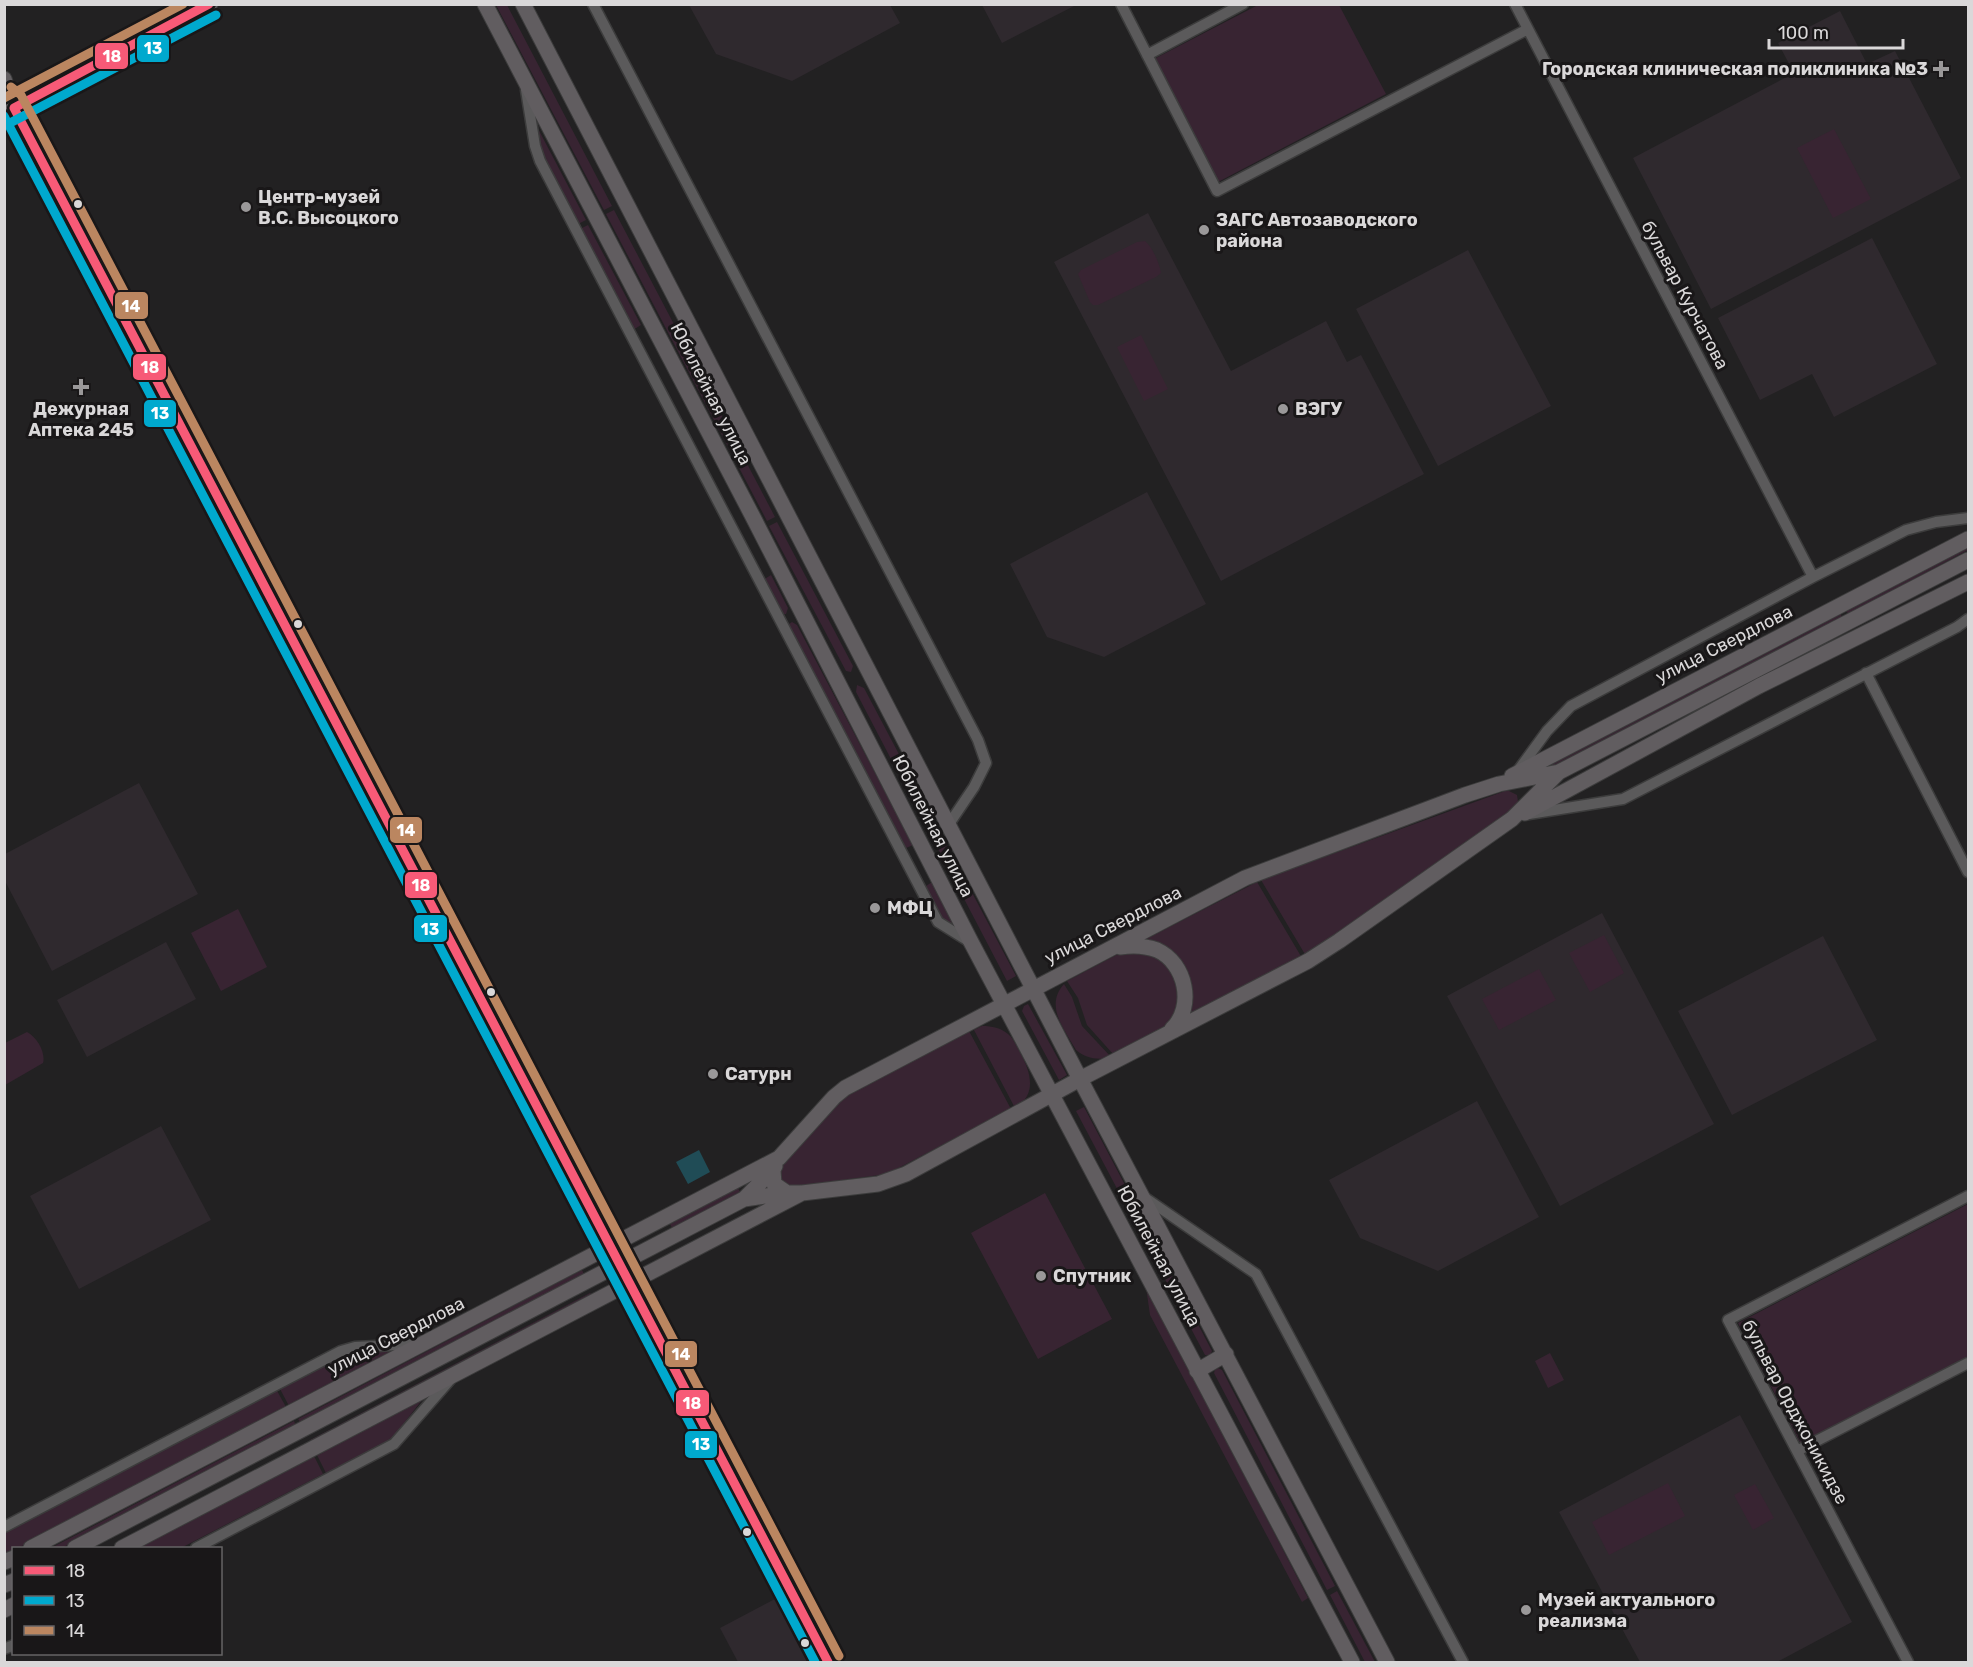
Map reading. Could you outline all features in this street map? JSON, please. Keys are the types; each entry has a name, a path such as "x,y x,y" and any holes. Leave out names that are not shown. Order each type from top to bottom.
{"main road":[{"path":"8,105 210,4"},
{"name":"Юбилейная улица","path":"485,4 524,75 1003,1004 1352,1662"},
{"name":"Юбилейная улица","path":"523,4 1035,987 1080,1078 1387,1662"},
{"path":"4,79 8,105 828,1662"},
{"name":"улица Свердлова","path":"1499,784 1968,540"},
{"name":"улица Свердлова","path":"77,1547 744,1199 834,1097 845,1088 1035,987 1245,878 1465,795 1499,784 1559,772 1968,560"},
{"name":"улица Свердлова","path":"744,1199 878,1184 892,1180 1080,1078 1316,956 1517,816 1760,686 1968,582"},
{"name":"улица Свердлова","path":"1517,816 1559,772"},
{"path":"1499,784 1515,789 1519,794 1522,802 1517,816"},
{"path":"1111,948 1145,946 1171,959 1177,968 1186,996 1184,1009 1180,1021 1165,1035"},
{"path":"776,1164 774,1184 794,1193"},
{"name":"улица Свердлова","path":"33,1547 610,1247 776,1164"},
{"name":"улица Свердлова","path":"124,1547 629,1283 794,1193"},
{"path":"1197,1371 1226,1354"}],"street":[{"path":"593,4 978,740 986,763 974,787 949,824"},
{"path":"1120,4 1217,191 1528,29"},
{"path":"1147,55 1243,4"},
{"name":"бульвар Курчатова","path":"1515,4 1813,577"},
{"path":"524,75 535,146 540,161 938,922 971,942"},
{"path":"1516,774 1547,731 1571,706 1906,530 1929,523 1968,518"},
{"path":"1517,816 1623,800 1957,627 1968,619"},
{"path":"1866,673 1968,872"},
{"path":"1142,1195 1256,1274 1463,1662"},
{"name":"бульвар Орджоникидзе","path":"1908,1662 1728,1320 1968,1196"},
{"path":"4,1527 341,1351 355,1347 425,1343"},
{"path":"1797,1452 1968,1363"},
{"path":"198,1547 394,1444 454,1375"}],"shaded area":[{"path":"496,5 507,5 612,206 604,210"},
{"path":"689,5 890,5 900,23 792,81 716,54"},
{"path":"982,5 1076,5 1002,43"},
{"path":"1258,5 1339,5 1386,94 1218,182 1154,59"},
{"path":"1840,11 1867,64 1895,51 1961,178 1711,309 1633,158 1794,73 1778,43"},
{"path":"535,123 586,220 578,224 544,159"},
{"path":"1834,129 1871,199 1833,218 1797,148"},
{"path":"614,210 775,517 767,521 606,214"},
{"path":"1148,213 1231,371 1326,321 1347,362 1361,355 1424,474 1221,581 1054,262"},
{"path":"588,225 641,325 633,330 580,229"},
{"path":"1872,238 1937,364 1834,417 1812,374 1760,400 1718,318"},
{"path":"1145,241 1155,255 1161,273 1098,305 1093,305 1078,274 1081,270 1137,242"},
{"path":"1468,250 1551,406 1438,466 1356,309"},
{"path":"1141,335 1168,389 1144,401 1117,347"},
{"path":"1147,492 1206,604 1104,657 1047,637 1010,564"},
{"path":"777,522 853,666 851,672 846,671 769,526"},
{"path":"1968,544 1968,550 1848,614 1845,609"},
{"path":"771,575 788,608 786,614 782,614 763,580"},
{"path":"1840,612 1842,617 1553,767 1549,767 1549,764"},
{"path":"792,622 797,625 913,845 906,848 789,629 789,624"},
{"path":"857,685 864,688 1016,976 1007,981 856,692"},
{"path":"139,783 198,894 52,971 5,881 5,854"},
{"path":"1505,791 1517,795 1518,802 1515,810 1306,956 1261,880"},
{"path":"932,882 953,926 941,919 926,886"},
{"path":"1257,882 1302,958 1186,1021 1191,1002 1158,944 1146,939"},
{"path":"238,909 267,967 221,991 191,933"},
{"path":"1602,913 1714,1124 1560,1206 1447,996"},
{"path":"1604,935 1624,973 1590,992 1569,953"},
{"path":"1823,936 1877,1040 1732,1115 1678,1011"},
{"path":"166,942 196,999 87,1057 57,1000"},
{"path":"1129,951 1158,958 1171,970 1180,999 1169,1028 1113,1054 1087,1025 1078,998 1067,981 1120,953"},
{"path":"1539,969 1556,1000 1499,1030 1482,999"},
{"path":"1064,984 1072,997 1082,1026 1111,1057 1092,1058 1076,1050 1058,1018 1056,1009 1058,992"},
{"path":"1028,1004 1067,1075 1059,1080 1022,1011"},
{"path":"982,1026 996,1028 1008,1034 1025,1061 1030,1083 1029,1090 1027,1097 1015,1108 974,1030"},
{"path":"969,1031 1011,1109 887,1174 784,1188 776,1171 843,1097"},
{"path":"27,1032 40,1046 43,1063 5,1085 5,1043"},
{"path":"1477,1101 1539,1217 1438,1271 1360,1238 1329,1180"},
{"path":"1084,1107 1212,1351 1210,1355 1205,1355 1076,1111"},
{"path":"161,1126 211,1220 79,1289 30,1196"},
{"path":"738,1188 740,1192 672,1228 670,1224"},
{"name":"Спутник","path":"1045,1193 1112,1319 1038,1359 971,1233"},
{"path":"1968,1204 1968,1357 1801,1444 1738,1323"},
{"path":"582,1270 584,1274 301,1423 298,1419"},
{"path":"1146,1287 1308,1598 1302,1602 1150,1315"},
{"path":"590,1293 593,1295 312,1445 310,1440"},
{"path":"394,1350 289,1406 279,1387 334,1358 359,1351"},
{"path":"1550,1353 1564,1380 1548,1388 1535,1361"},
{"path":"1218,1368 1222,1370 1335,1586 1327,1590 1214,1373"},
{"path":"276,1389 286,1407 20,1547 12,1547 12,1551 5,1555 5,1531"},
{"path":"422,1400 394,1436 385,1443 326,1473 317,1455"},
{"path":"1740,1415 1852,1622 1777,1662 1640,1662 1559,1512"},
{"path":"294,1421 296,1426 64,1547 53,1547"},
{"path":"314,1456 323,1474 183,1547 140,1547"},
{"path":"1668,1483 1685,1516 1609,1555 1592,1522"},
{"path":"1755,1484 1774,1518 1753,1530 1734,1495"},
{"path":"1337,1591 1375,1662 1365,1662 1330,1595"},
{"path":"775,1599 807,1662 738,1662 720,1628"}],"water":[{"path":"699,1150 710,1172 688,1184 676,1162"}],"transit line":[{"name":"14","path":"4,98 183,4"},
{"name":"18","path":"14,108 209,4"},
{"name":"13","path":"10,123 216,15"},
{"name":"14","path":"11,87 21,95 839,1656"},
{"name":"18","path":"14,108 828,1662"},
{"name":"13","path":"4,116 815,1662"}],"place":[{"name":"Городская клиническая поликлиника №3","path":"1941,69"},
{"name":"Центр-музей В.С. Высоцкого","path":"246,207"},
{"name":"ЗАГС Автозаводского района","path":"1204,230"},
{"name":"Дежурная Аптека 245","path":"81,387"},
{"name":"ВЭГУ","path":"1283,409"},
{"name":"МФЦ","path":"875,908"},
{"name":"Сатурн","path":"713,1074"},
{"name":"Спутник","path":"1041,1276"},
{"name":"Музей актуального реализма","path":"1526,1610"}]}
